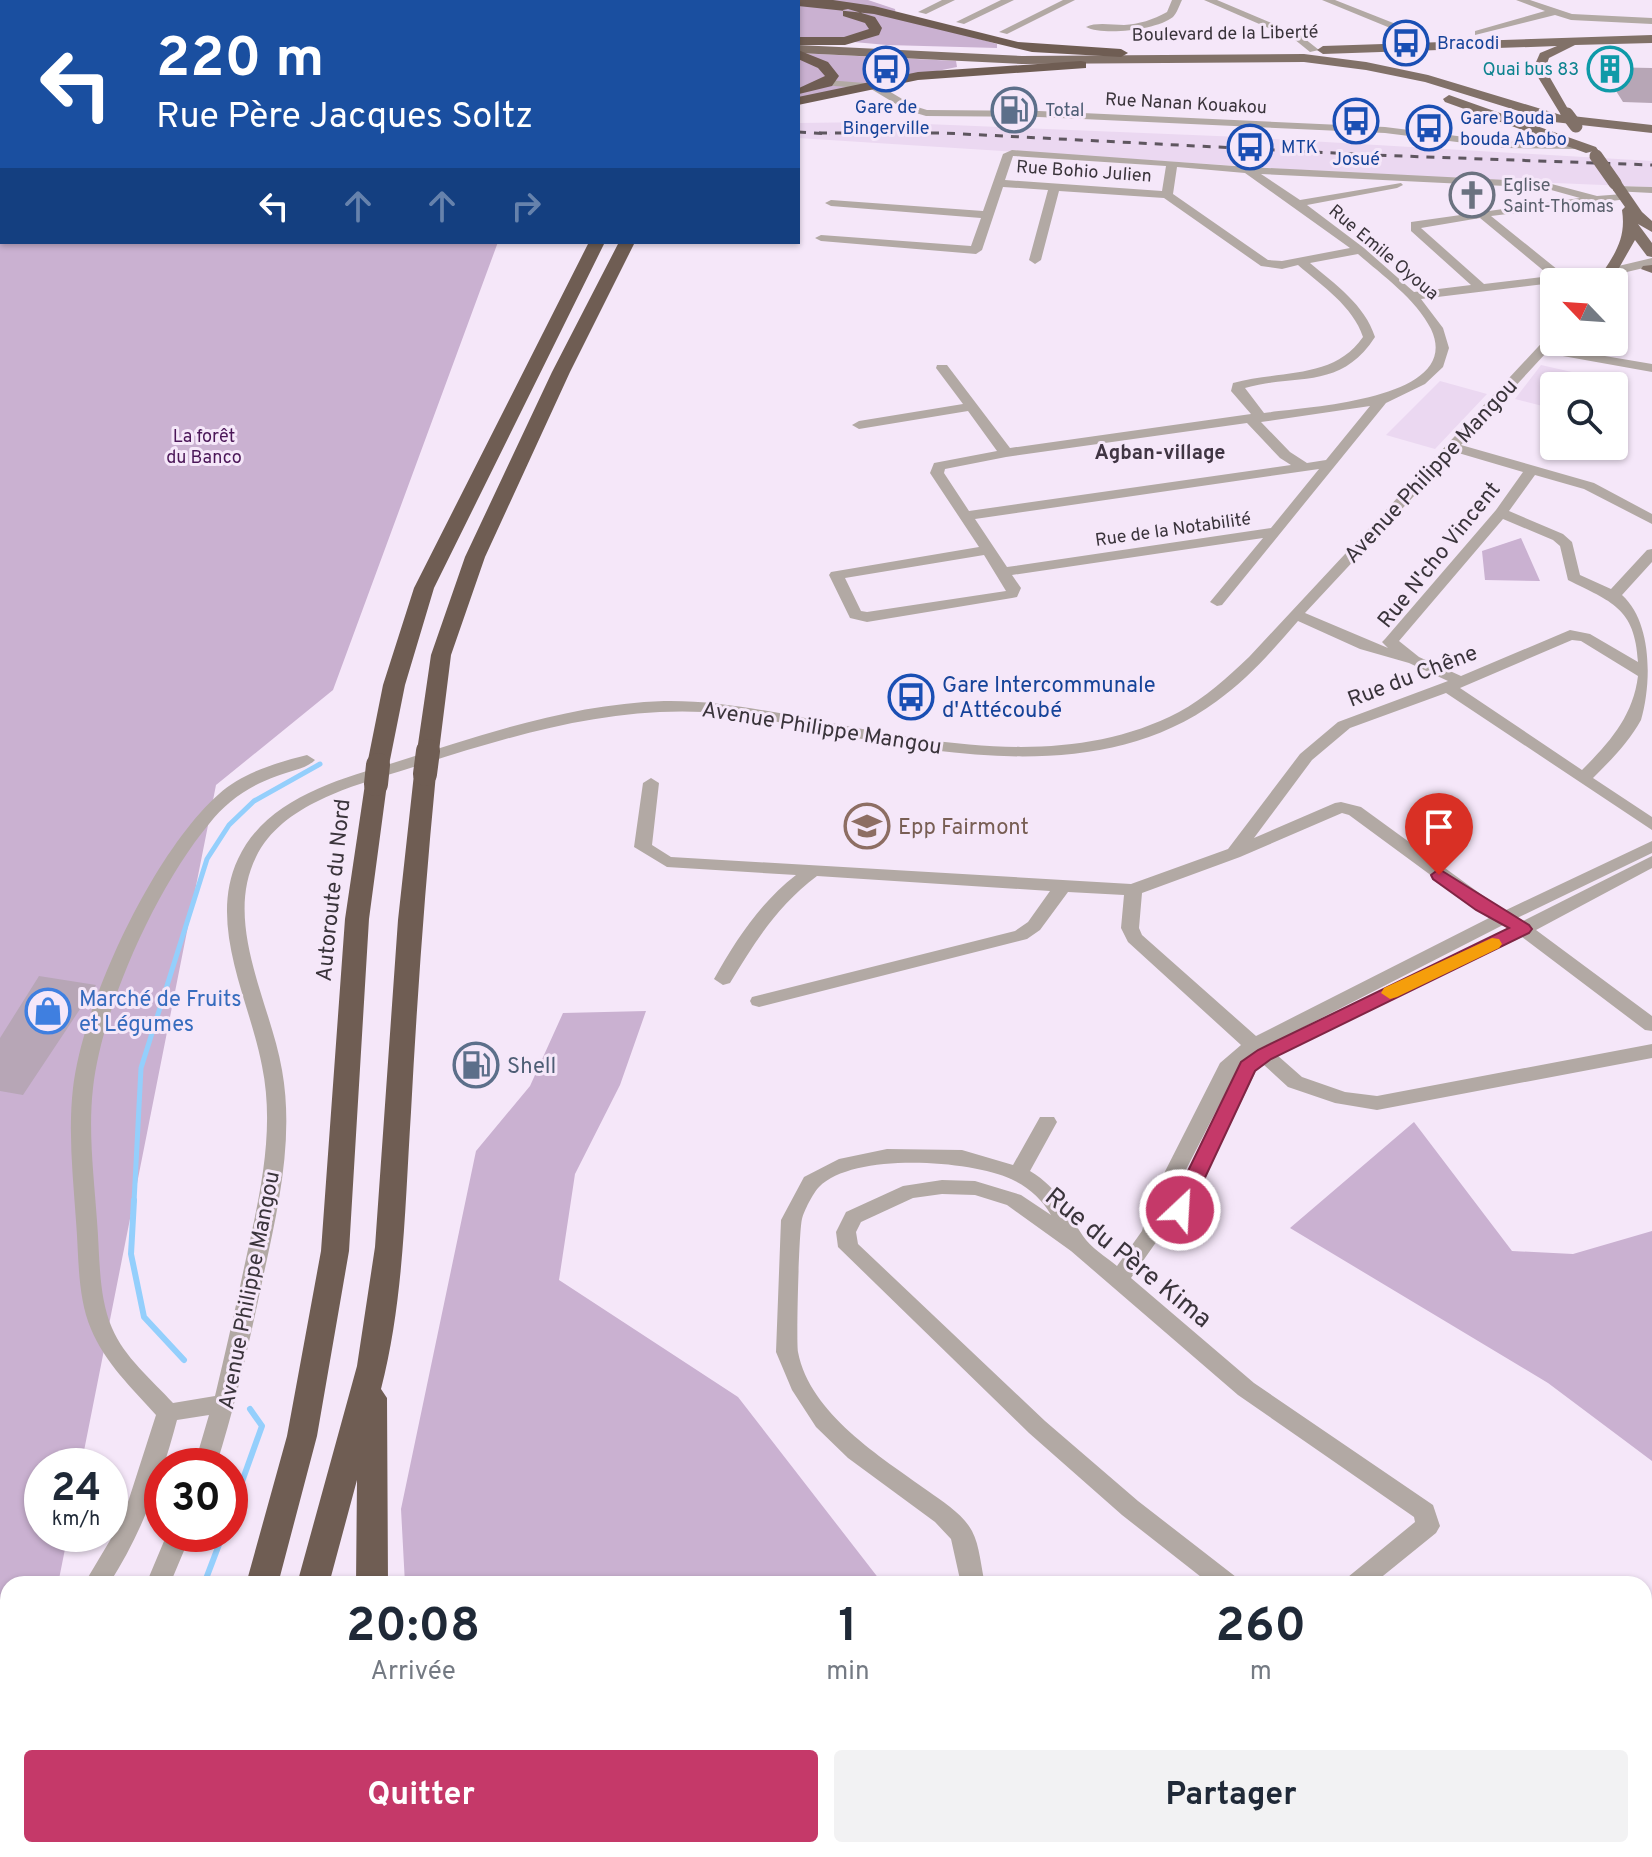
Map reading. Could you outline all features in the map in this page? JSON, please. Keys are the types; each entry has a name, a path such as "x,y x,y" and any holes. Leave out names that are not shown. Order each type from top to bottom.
{"highway":[{"path":"551,0 595,0"},
{"path":"874,0 1017,46 1124,56"},
{"path":"800,3 861,6 921,15"},
{"path":"800,13 852,14 870,20 876,28 868,36 858,39 800,42"},
{"path":"800,53 831,71 831,80 827,83 800,91"},
{"path":"800,101 939,74 1124,56"},
{"path":"315,1576 372,1366 389,1247 410,920 441,655 469,571 561,372 626,244"},
{"name":"Autoroute du Nord","path":"264,1576 302,1436 335,1251 357,919 377,774 394,685 424,588 596,246"},
{"path":"372,1366 372,1576"}],"main road":[{"path":"1621,39 1569,45 1551,52 1540,63 1539,69 1577,128 1596,150 1621,193 1651,227"},
{"name":"Boulevard de la Liberté","path":"1309,54 1417,46 1652,39"},
{"name":"Boulevard de la Liberté","path":"800,42 1124,56"},
{"path":"800,52 974,59 1309,54 1428,79 1545,116 1648,133"},
{"path":"1366,66 1547,136 1596,150"},
{"path":"1558,100 1598,117 1652,122"},
{"path":"1577,128 1648,133"},
{"path":"1619,139 1648,133"},
{"path":"1621,193 1632,227 1651,264"},
{"path":"1614,268 1625,250 1632,227"}],"street":[{"path":"921,15 950,0"},
{"path":"961,22 1009,0"},
{"path":"1004,32 1070,0"},
{"path":"1091,27 1145,25 1171,14 1177,0"},
{"path":"1209,0 1297,37 1309,54"},
{"path":"1331,2 1351,0"},
{"path":"1521,0 1571,17 1652,21"},
{"path":"1331,2 1403,30 1411,35 1417,46"},
{"path":"1478,33 1554,12"},
{"name":"Rue Nanan Kouakou","path":"827,83 873,86 910,108 926,113 1039,114 1357,128 1517,145 1547,136"},
{"path":"1517,145 1577,146"},
{"path":"821,238 976,250 1010,153 1248,170"},
{"path":"1172,163 1167,195 1265,263 1282,265 1360,250"},
{"name":"Rue Emile Oyoua","path":"1248,170 1544,185 1593,198"},
{"name":"Rue Emile Oyoua","path":"1003,572 937,469 944,464 1381,400 1429,375 1443,349 1441,332 1432,316 1360,250 1248,170"},
{"path":"1297,204 1427,180"},
{"name":"Rue Bohio Julien","path":"998,183 1167,195"},
{"path":"1035,260 1054,187"},
{"path":"1480,287 1423,239 1414,227 1481,213 1621,193 1651,192"},
{"path":"831,203 987,215"},
{"path":"1481,213 1548,268"},
{"path":"1300,261 1359,315 1367,325 1369,337 1356,356 1331,370 1238,386 1256,419 1285,455 1306,468"},
{"path":"1628,272 1651,264"},
{"path":"1413,296 1540,279"},
{"name":"Avenue Philippe Mangou","path":"211,1448 225,1403 268,1206 274,1164 276,1104 272,1069 245,961 237,907 238,878 248,855 263,833 290,813 349,782 545,722 621,707 671,705 728,709 922,745 1038,753 1107,743 1159,728 1209,701 1238,679 1540,352"},
{"path":"1583,356 1652,368"},
{"path":"942,368 1006,453"},
{"name":"Rue de la Notabilité","path":"1003,572 1276,532 1381,400"},
{"path":"859,425 970,407"},
{"path":"1454,444 1589,486 1652,520"},
{"path":"1454,444 1595,481 1652,510"},
{"path":"965,516 1332,463"},
{"name":"Rue N'cho Vincent","path":"1414,660 1390,642 1501,513 1532,469"},
{"path":"1501,513 1558,537 1567,545 1573,577 1613,596 1631,611 1640,625 1648,675 1641,708 1623,738 1584,778"},
{"path":"1217,602 1276,532"},
{"path":"988,550 836,575 855,615 867,617 1012,594 1014,588 1003,572"},
{"path":"1613,596 1652,553"},
{"path":"1295,614 1365,646 1414,660 1454,684 1652,825"},
{"name":"Rue du Chêne","path":"1234,853 1306,757 1344,725 1454,684 1570,635 1585,637 1648,675"},
{"path":"168,1413 116,1353 97,1318 84,1179 83,1086 103,1009 149,903 175,857 198,825 226,796 268,772 307,760"},
{"path":"651,783 643,847 663,861 1133,890 1234,853 1341,807 1355,811 1482,906 1523,929 1652,1025"},
{"path":"1118,1280 1152,1233 1180,1210 1259,1050 1408,975 1505,918 1652,846"},
{"path":"1408,975 1523,929 1652,861"},
{"path":"723,979 764,911 814,870"},
{"path":"759,1001 1021,935 1034,926 1064,884"},
{"path":"1133,890 1130,928 1134,938 1295,1082 1351,1102 1377,1103 1652,1051"},
{"path":"1018,1174 1047,1122"},
{"path":"971,1576 962,1535 943,1515 856,1451 824,1421 803,1390 787,1352 791,1220 811,1182 839,1166 887,1156 962,1157 1018,1174 1041,1188 1055,1204 1078,1245"},
{"name":"Rue du Père Kima","path":"1218,1576 1130,1508 1037,1427 848,1247 846,1232 853,1217 910,1191 942,1187 975,1188 1014,1200 1078,1245 1246,1389 1425,1512 1428,1526 1366,1576"},
{"path":"168,1413 225,1403"},
{"path":"101,1576 130,1530 155,1466 168,1413"},
{"path":"161,1576 171,1552"}],"shaded area":[{"path":"877,122 1241,137 1652,161 1652,187 1428,178 800,138 800,123"},
{"path":"1541,365 1572,372 1540,372 1540,405 1515,399"},
{"path":"1440,381 1487,394 1435,449 1386,435"}],"green space":[{"path":"800,0 868,0 895,9 896,15 997,44 997,48 887,45 800,37"},
{"path":"800,53 956,61 957,67 800,99"},
{"name":"La forêt du Banco","path":"0,244 497,244 333,690 216,785 85,1448 24,1448 24,1552 64,1552 60,1576 0,1576"},
{"path":"1521,538 1540,581 1485,580 1482,551"},
{"path":"646,1011 620,1085 575,1174 559,1280 738,1397 877,1576 405,1576 401,1509 476,1151 530,1086 563,1013"},
{"path":"1414,1122 1512,1251 1573,1254 1652,1231 1652,1461 1548,1383 1290,1228"}],"building":[{"path":"1601,67 1652,68 1652,103 1623,102"},
{"name":"Eglise Saint-Thomas","path":"1457,187 1480,188 1490,204 1468,204"},
{"name":"Marché de Fruits et Légumes","path":"39,976 96,985 23,1095 0,1091 0,1038"}],"waterway":[{"path":"134,1202 141,1068 207,859 229,825 254,801 320,764"},
{"path":"134,1200 131,1254 144,1317 184,1360"},
{"path":"248,1465 262,1426 250,1409"},
{"path":"207,1576 216,1552"}],"railway":[{"path":"800,132 830,134"},
{"path":"819,133 944,133 1372,155 1652,165"}],"slow traffic":[{"path":"1390,993 1492,944"}],"place":[{"name":"Bracodi","path":"1406,43"},
{"name":"Gare de Bingerville","path":"886,69"},
{"name":"Quai bus 83","path":"1610,69"},
{"name":"Total","path":"1014,110"},
{"name":"Josué","path":"1356,121"},
{"name":"Gare Bouda bouda Abobo","path":"1429,128"},
{"name":"MTK","path":"1250,147"},
{"name":"Eglise Saint-Thomas","path":"1472,195"},
{"name":"Gare Intercommunale d'Attécoubé","path":"911,697"},
{"name":"Epp Fairmont","path":"867,826"},
{"name":"Marché de Fruits et Légumes","path":"48,1011"},
{"name":"Shell","path":"476,1065"}],"district":[{"name":"Agban-village","path":"1160,452"}],"route":[{"path":"1180,1210 1248,1067 1264,1054 1523,929 1482,906 1439,875"}]}
